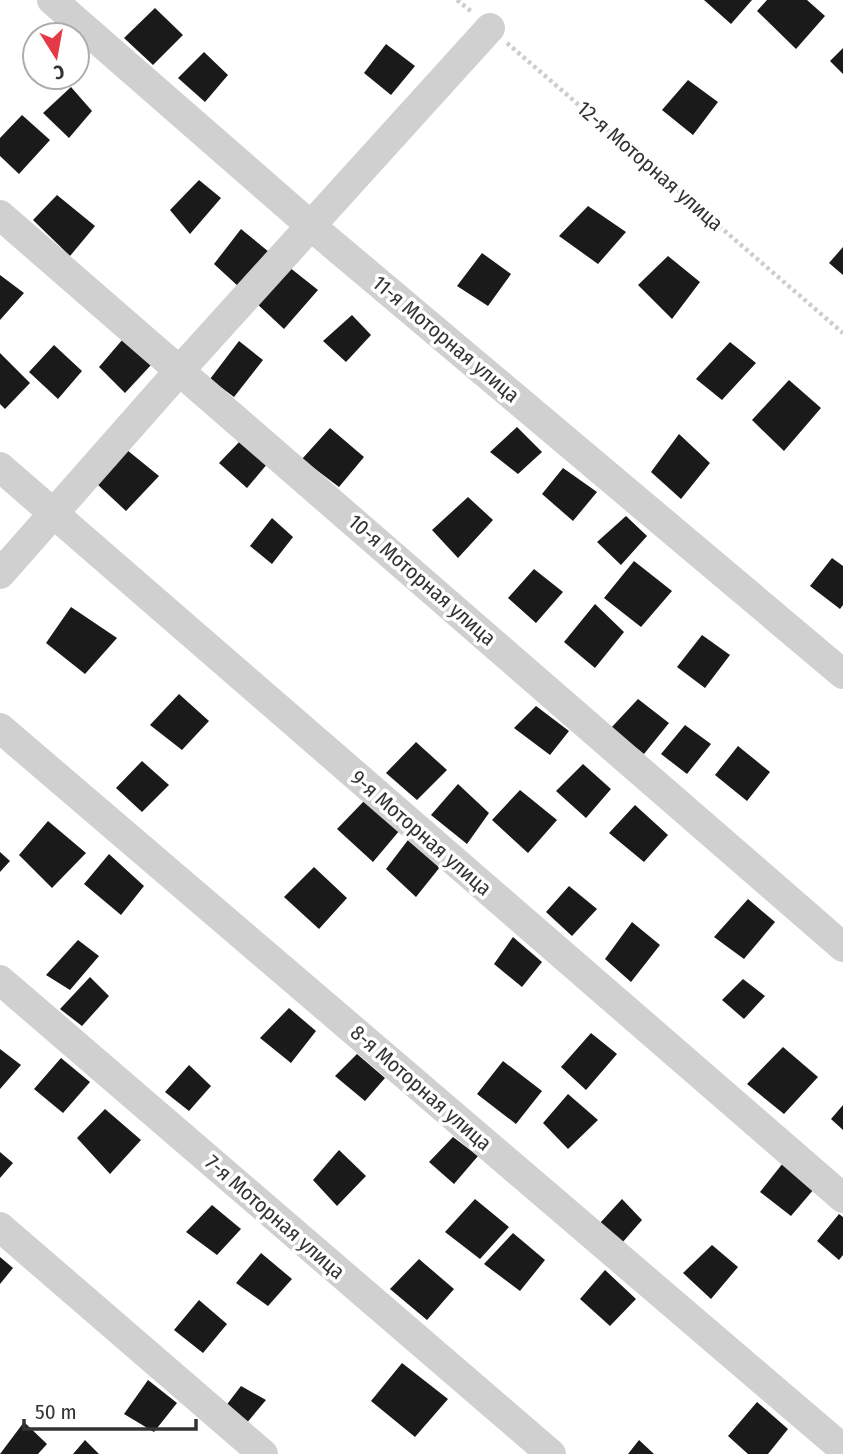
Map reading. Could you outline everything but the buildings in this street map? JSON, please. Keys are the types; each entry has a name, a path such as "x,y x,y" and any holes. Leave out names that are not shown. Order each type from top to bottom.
{"street":[{"name":"11-я Моторная улица","path":"52,0 311,226 843,674"},
{"path":"0,574 180,370 490,28"},
{"name":"10-я Моторная улица","path":"0,215 843,947"},
{"name":"9-я Моторная улица","path":"0,467 843,1198"},
{"name":"8-я Моторная улица","path":"0,728 843,1449"},
{"name":"7-я Моторная улица","path":"0,979 551,1454"},
{"path":"0,1227 263,1454"}],"path":[{"name":"12-я Моторная улица","path":"457,0 843,333"}]}
